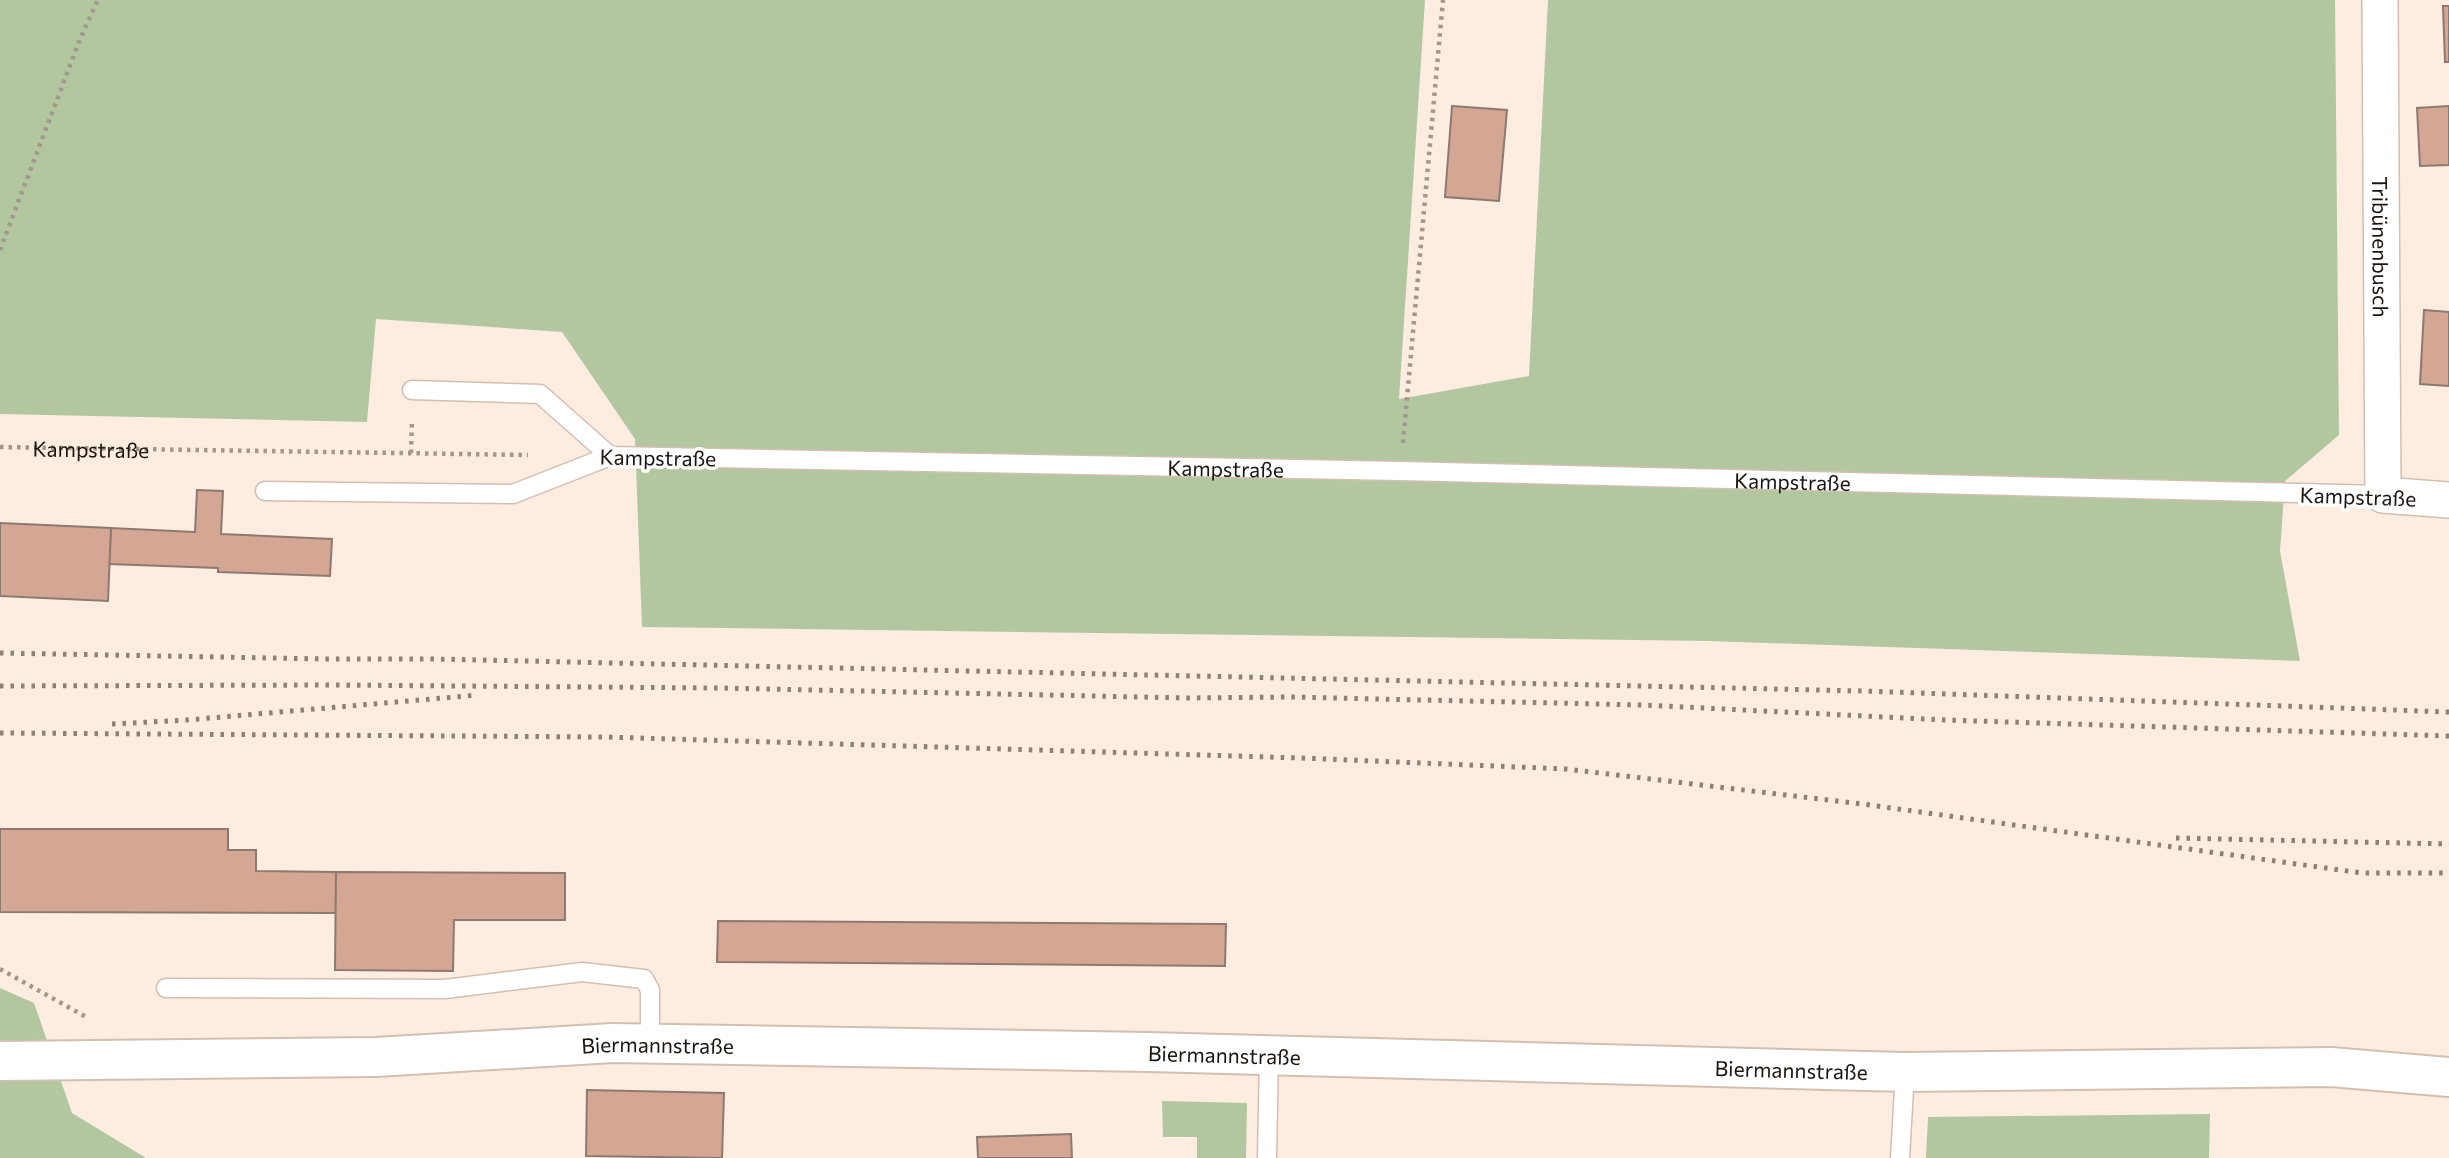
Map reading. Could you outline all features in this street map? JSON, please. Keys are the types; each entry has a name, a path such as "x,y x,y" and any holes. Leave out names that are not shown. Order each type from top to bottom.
{"street":[{"name":"Tribünenbusch","path":"2380,0 2383,495"},
{"name":"Kampstraße","path":"2383,495 2449,500"},
{"name":"Biermannstraße","path":"0,1061 376,1057 481,1049 650,1043 1269,1055 1905,1072 2331,1067 2449,1077"}],"lane":[{"path":"265,491 513,494 610,456 540,394 412,390"},
{"name":"Kampstraße","path":"610,456 1400,471 2383,495"},
{"path":"166,988 445,989 582,972 644,979 649,990 650,1043"},
{"path":"1267,1158 1269,1055"},
{"path":"1900,1158 1905,1072"}],"path":[{"path":"0,250 80,39 98,0"},
{"path":"1400,471 1443,0"},
{"name":"Kampstraße","path":"0,447 531,455"},
{"path":"0,969 89,1019 91,1062"}],"green space":[{"path":"0,0 1425,0 1399,399 1529,376 1548,0 2335,0 2339,435 2285,481 2280,551 2300,661 1708,641 642,627 635,439 562,332 376,319 367,422 0,414"},
{"path":"0,988 34,1003 72,1113 146,1158 0,1158"},
{"path":"1162,1101 1247,1103 1246,1158 1197,1158 1197,1137 1163,1137"},
{"path":"2210,1114 2209,1158 1926,1158 1928,1117"}],"building":[{"path":"2443,6 2449,6 2449,62 2445,62"},
{"path":"1452,106 1507,110 1499,201 1445,197"},
{"path":"2449,106 2449,165 2420,166 2417,108"},
{"path":"2424,310 2449,312 2449,386 2420,384"},
{"path":"197,490 223,491 221,534 332,539 330,576 109,564 111,528 195,532"},
{"path":"0,523 111,528 108,601 0,596"},
{"path":"0,829 228,829 228,850 256,850 256,871 336,872 336,913 0,912"},
{"path":"336,872 565,873 565,920 454,920 453,971 335,970"},
{"path":"718,921 1226,924 1225,966 717,962"},
{"path":"587,1090 724,1093 722,1158 586,1156"},
{"path":"1071,1134 1072,1158 978,1158 977,1137"}],"railway":[{"path":"0,653 435,659 1864,691 2449,712"},
{"path":"0,686 719,688 1187,698 1290,697 1643,705 1945,720 2449,736"},
{"path":"112,724 478,695"},
{"path":"0,733 605,737 1301,758 1566,769 1862,804 2362,873 2449,873"},
{"path":"2176,838 2449,844"}]}
